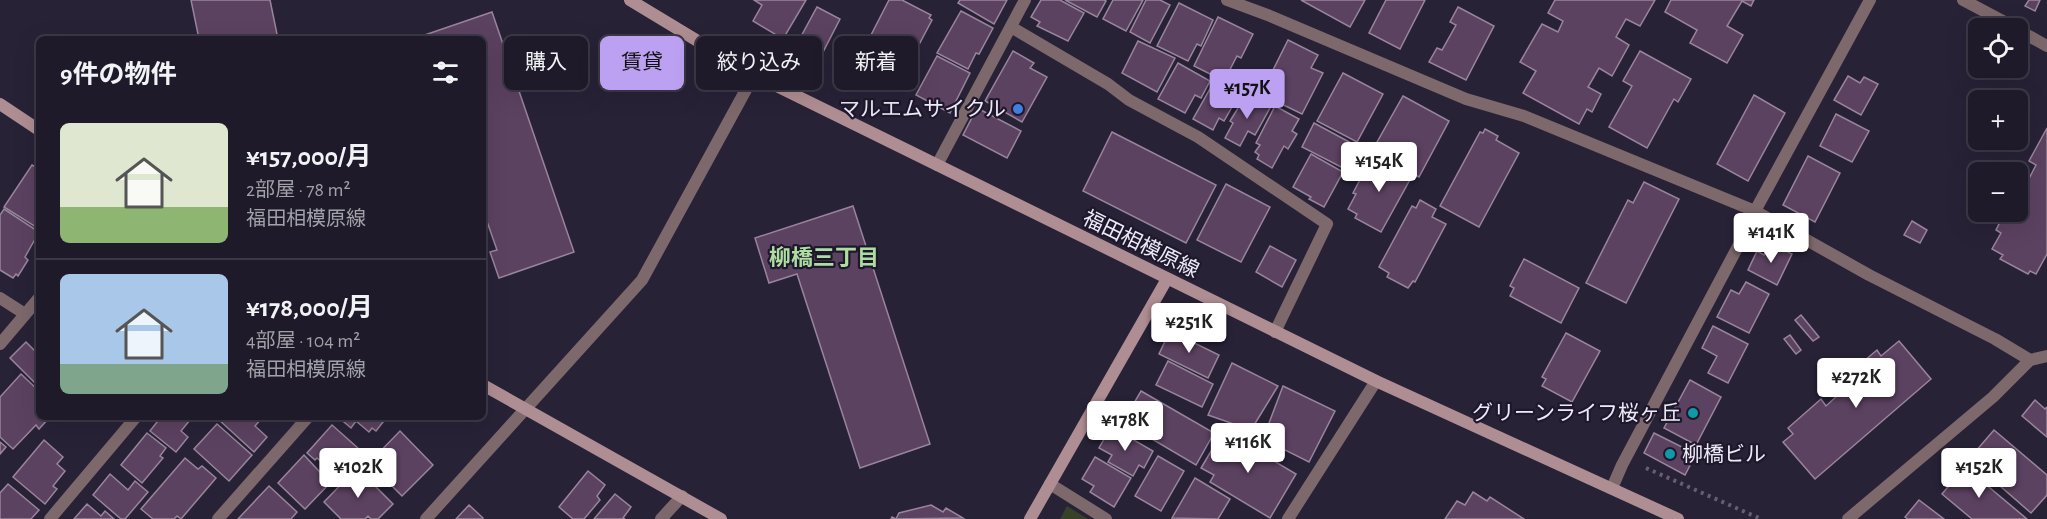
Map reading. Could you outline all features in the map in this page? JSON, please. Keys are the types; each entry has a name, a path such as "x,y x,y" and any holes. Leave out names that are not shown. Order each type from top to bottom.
{"street":[{"name":"福田相模原線","path":"630,0 696,40"},
{"path":"937,165 1026,0"},
{"path":"1227,0 1466,99 1524,116 1755,211 1869,274 1995,339 2042,358 1848,519"},
{"path":"1612,488 1755,211 1870,0"},
{"path":"1963,0 1997,18"},
{"path":"1011,27 1108,84 1129,100 1198,137 1328,224 1275,332"},
{"path":"2028,35 2047,46"},
{"path":"426,519 642,280 746,90"},
{"name":"福田相模原線","path":"784,90 1376,381 1678,519"},
{"path":"0,104 36,128"},
{"path":"1030,519 1167,279"},
{"path":"0,298 25,314"},
{"path":"0,344 36,301"},
{"path":"1288,519 1376,381"},
{"path":"486,387 721,519"},
{"path":"50,519 133,420"},
{"path":"218,519 305,420"},
{"path":"1050,484 1106,519"},
{"path":"661,519 682,496"}],"path":[{"path":"1622,465 1650,469 1761,519"}],"green space":[{"path":"1067,506 1088,519 1060,519"}],"building":[{"path":"191,0 270,0 277,36 198,36"},
{"path":"754,0 806,0 785,36 778,36 753,21 762,5"},
{"path":"889,0 902,0 931,15 929,18 932,20 918,46 918,36 871,36"},
{"path":"960,0 1007,0 994,24 958,3"},
{"path":"1041,0 1060,0 1084,13 1068,41 1037,26 1040,22 1031,17"},
{"path":"1065,0 1104,0 1106,1 1097,17"},
{"path":"1113,0 1143,0 1126,31 1103,19"},
{"path":"1146,0 1160,0 1170,5 1150,43 1130,32"},
{"path":"1301,0 1365,0 1350,27"},
{"path":"1386,0 1425,0 1400,49 1369,33"},
{"path":"1555,0 1655,0 1640,26 1626,19 1616,37 1629,45 1612,76 1599,68 1588,87 1601,94 1592,112 1587,109 1579,124 1523,93 1536,71 1520,62 1542,24 1558,32 1563,21 1548,13"},
{"path":"1671,0 1754,0 1751,6 1742,1 1727,26 1743,35 1727,63 1690,43 1697,30 1665,12"},
{"path":"2029,0 2040,0 2035,11 2025,6"},
{"path":"1179,3 1213,20 1201,46 1197,44 1188,61 1157,46"},
{"path":"817,7 840,19 822,54 822,36 801,36"},
{"path":"1458,7 1494,26 1466,80 1429,62 1437,48 1442,50 1456,25 1450,22"},
{"path":"961,11 993,28 968,69 937,53"},
{"path":"492,12 504,47 504,90 519,90 574,252 499,278 490,252 497,250 486,219 486,36 422,36"},
{"path":"1218,17 1253,34 1241,58 1237,56 1224,81 1194,66"},
{"path":"1288,40 1318,55 1311,68 1323,73 1302,114 1261,94"},
{"path":"1138,41 1175,58 1157,92 1122,73"},
{"path":"1013,51 1034,63 1030,68 1047,77 1022,122 985,101"},
{"path":"1640,51 1691,79 1678,102 1674,99 1647,148 1609,127 1632,86 1623,81"},
{"path":"937,56 970,73 950,113 916,95"},
{"path":"1178,63 1210,81 1201,98 1195,95 1185,113 1158,99"},
{"path":"1343,73 1383,94 1357,142 1317,121"},
{"path":"1848,76 1860,83 1864,77 1878,84 1861,115 1834,100"},
{"path":"1215,80 1240,93 1224,121 1219,118 1213,130 1193,119"},
{"path":"1246,95 1270,108 1255,135 1248,131 1240,146 1225,138 1233,123 1230,121"},
{"path":"1754,95 1785,113 1748,181 1717,164"},
{"path":"1403,96 1449,121 1419,177 1372,151"},
{"path":"1275,106 1299,119 1292,131 1297,134 1288,149 1284,146 1272,168 1257,159 1259,155 1255,152 1260,145 1256,143"},
{"path":"977,108 1021,131 1007,158 963,135"},
{"path":"1836,114 1869,131 1852,162 1820,146"},
{"path":"1314,123 1355,145 1343,168 1302,147"},
{"path":"2047,128 2047,254 2036,274 2030,271 2028,274 2000,259 2003,255 1992,249 2001,233 1996,230 2000,222 2028,222 2028,180 2036,165 2029,161"},
{"path":"1485,129 1498,136 1496,140 1519,153 1479,227 1440,206 1480,132 1483,133"},
{"path":"1112,132 1216,185 1186,243 1083,191"},
{"path":"1311,154 1343,172 1324,207 1293,187"},
{"path":"1373,155 1412,176 1381,232 1355,218 1357,214 1348,209 1356,194 1353,193"},
{"path":"1808,156 1840,173 1815,222 1783,205"},
{"path":"32,165 36,167 36,227 4,207"},
{"path":"1644,182 1679,199 1626,303 1586,283 1628,200 1633,203"},
{"path":"1226,184 1270,207 1241,262 1197,240"},
{"path":"1420,200 1436,209 1432,217 1446,224 1415,282 1413,281 1408,288 1387,277 1389,273 1379,267 1412,206 1416,208"},
{"path":"853,206 930,444 860,468 797,274 769,283 755,238"},
{"path":"4,209 36,230 36,237 25,257 28,260 18,276 16,274 13,278 0,270 0,215"},
{"path":"1912,221 1927,230 1920,243 1904,235"},
{"path":"1770,243 1792,254 1777,285 1748,270 1757,251 1764,255"},
{"path":"1270,246 1296,260 1282,287 1256,272"},
{"path":"1524,259 1579,288 1561,323 1510,296 1514,288 1510,286"},
{"path":"1746,282 1769,294 1749,333 1717,317 1731,290 1739,294"},
{"path":"1801,315 1819,337 1813,341 1795,320"},
{"path":"1713,326 1748,344 1728,383 1708,373 1717,356 1702,348"},
{"path":"1170,331 1219,355 1208,378 1159,354"},
{"path":"1566,333 1600,351 1572,402 1542,386 1546,379 1542,377"},
{"path":"1790,335 1801,350 1796,354 1784,339"},
{"path":"1899,341 1931,379 1815,479 1783,442 1793,434 1788,428 1821,399 1826,406 1849,385 1844,378 1877,350 1881,356"},
{"path":"26,342 36,352 36,384 10,358"},
{"path":"1168,361 1213,384 1202,407 1156,385"},
{"path":"1232,363 1278,386 1251,430 1208,415"},
{"path":"21,374 36,388 36,420 47,420 39,429 36,425 13,449 0,437 0,397"},
{"name":"グリーンライフ桜ヶ丘","path":"1690,380 1721,397 1696,445 1664,428"},
{"path":"1283,386 1335,411 1309,462 1263,439"},
{"path":"1141,391 1214,433 1196,465 1123,422"},
{"path":"2035,400 2045,409 2047,407 2047,437 2022,416"},
{"path":"159,420 190,420 181,431 188,437 176,452 150,431"},
{"path":"219,420 260,420 255,426 267,437 254,452"},
{"path":"342,420 385,420 376,431 372,428 369,432 356,421 351,428"},
{"path":"217,424 252,455 229,481 194,449"},
{"path":"332,425 359,449 336,475 317,458 315,460 307,453"},
{"path":"1111,427 1153,451 1144,468 1139,465 1133,476 1108,462 1112,455 1099,448"},
{"path":"1994,430 2047,475 2047,495 2031,513 1969,459"},
{"path":"400,431 433,465 402,496 369,463"},
{"path":"1223,431 1296,474 1270,518 1210,482 1214,475 1201,468"},
{"path":"147,433 166,448 160,456 163,458 142,483 121,465"},
{"name":"柳橋ビル","path":"1654,433 1696,454 1685,475 1644,453"},
{"path":"44,440 63,457 57,464 65,471 53,486 57,489 45,504 13,477"},
{"path":"0,442 6,447 0,454"},
{"path":"304,455 330,483 305,509 278,483"},
{"path":"1158,456 1184,471 1161,511 1135,496"},
{"path":"1095,457 1131,478 1114,507 1090,492 1094,486 1082,479"},
{"path":"185,458 198,469 202,466 216,478 181,519 177,516 174,519 153,519 141,509"},
{"path":"1965,467 2027,519 1972,519 1942,494"},
{"path":"357,468 393,504 378,519 371,519 368,516 365,519 341,519 324,502"},
{"path":"588,471 605,485 597,496 600,500 584,519 573,519 559,507"},
{"path":"110,474 128,490 135,481 148,492 125,519 121,519 93,495"},
{"path":"1195,478 1230,499 1218,519 1172,518"},
{"path":"8,484 39,510 31,519 0,519 0,493"},
{"path":"269,486 297,512 291,519 238,519"},
{"path":"1473,492 1487,501 1490,497 1524,519 1445,519 1457,501 1465,505"},
{"path":"615,494 631,507 623,518 625,519 594,519"},
{"path":"1919,500 1944,519 1908,519 1905,517"},
{"path":"87,504 101,516 105,511 114,519 74,519"},
{"path":"469,505 483,518 456,519"},
{"path":"931,505 943,512 946,508 963,518 896,519 899,513"}],"place":[{"name":"マルエムサイクル","path":"1018,109"},
{"name":"グリーンライフ桜ヶ丘","path":"1693,413"},
{"name":"柳橋ビル","path":"1670,454"}],"district":[{"name":"柳橋三丁目","path":"824,257"}]}
